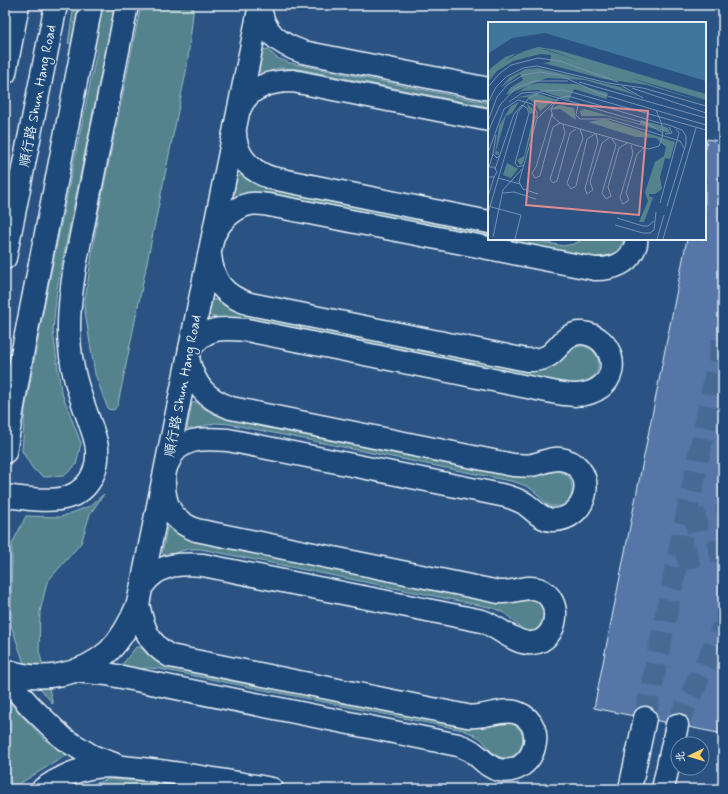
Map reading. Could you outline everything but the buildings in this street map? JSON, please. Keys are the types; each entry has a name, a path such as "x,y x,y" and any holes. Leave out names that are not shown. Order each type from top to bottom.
{"lane":[{"path":"5,73 18,5"},
{"name":"順行路 Shun Hang Road","path":"5,258 56,5"},
{"path":"5,452 22,355 91,5"},
{"path":"5,496 46,499 68,497 79,492 86,485 97,468 98,447 80,398 72,363 69,321 70,300 75,266 127,5"},
{"path":"260,5 261,15 265,26 282,43 292,48 303,52 488,89"},
{"name":"順行路 Shun Hang Road","path":"5,670 28,676 42,677 76,670 98,660 119,640 127,627 140,595 260,5"},
{"path":"488,120 293,81 273,82 255,90 242,104 236,122 237,146 240,154 250,167 262,175 488,222"},
{"path":"76,670 107,674 458,745 469,749 484,762 498,770 508,771 516,769 524,764 530,758 535,742 529,720 517,712 503,712 481,717 467,716 170,656 161,651 151,641 143,626 140,595 151,575 164,568 182,564 203,565 482,621 492,624 516,639 524,642 532,643 545,638 550,634 554,627 554,606 550,598 540,589 533,588 507,593 499,592 196,530 180,522 170,510 165,495 166,470 174,450 185,443 203,439 228,440 506,496 516,499 525,504 535,513 550,520 565,519 571,515 581,505 586,491 583,477 579,470 568,461 563,459 550,459 531,465 513,465 231,408 212,399 203,392 192,374 189,354 199,337 212,330 247,330 550,392 574,395 586,394 595,390 607,380 610,374 611,360 607,347 597,337 582,333 575,334 569,336 549,356 542,359 527,360 250,304 241,301 225,291 216,280 211,263 212,245 221,222 235,210 250,204 269,205 595,269 612,268 626,262 634,250 636,240"},
{"path":"5,674 30,706 64,739 92,756 123,767"},
{"path":"630,789 645,718"},
{"path":"663,789 677,725"},
{"path":"43,789 76,771 91,768 123,767 198,775 272,789"}],"green space":[{"path":"74,5 115,5 57,288 53,331 61,391 81,443 76,465 64,476 44,477 33,469 22,451 25,410 45,302 97,50 68,43"},
{"path":"141,5 194,5 187,67 118,404 114,410 108,409 95,374 84,306 98,215"},
{"path":"267,49 277,58 290,63 488,103 488,107 299,69 279,68 263,74 259,71 263,50"},
{"path":"241,175 247,180 260,185 488,231 488,238 263,193 248,193 237,196 234,193 237,177"},
{"path":"498,240 532,240 563,246 574,244 581,240 623,240 618,251 612,255 593,258"},
{"path":"217,299 225,306 237,311 538,371 556,365 567,353 576,347 585,346 596,354 598,359 598,368 596,373 588,380 572,384 561,384 232,318 213,317 209,315 212,300"},
{"path":"196,402 205,409 218,413 526,475 544,475 553,472 560,472 566,475 570,480 572,493 570,499 566,503 560,506 553,506 545,502 530,488 515,482 229,424 215,423 190,430 187,428 192,403"},
{"path":"104,494 90,514 81,543 47,582 40,612 39,651 53,704 27,672 11,625 12,544 26,516 61,517 90,506"},
{"path":"171,527 532,597 540,600 548,617 538,630 528,631 522,629 502,612 489,607 201,549 188,549 165,556 162,553 167,528"},
{"path":"136,647 140,647 152,658 160,661 475,725 491,726 509,723 518,728 522,733 522,745 519,751 514,755 500,757 492,752 480,738 463,730 160,669 149,668 123,670 121,666"},
{"path":"5,698 45,740 67,755 22,782 16,789 5,789"},
{"path":"109,779 183,784 211,789 77,789"}],"tunnel":[{"path":"645,718 723,338"},
{"path":"685,523 723,515"},
{"path":"677,561 723,550"},
{"path":"677,725 723,627"}]}
